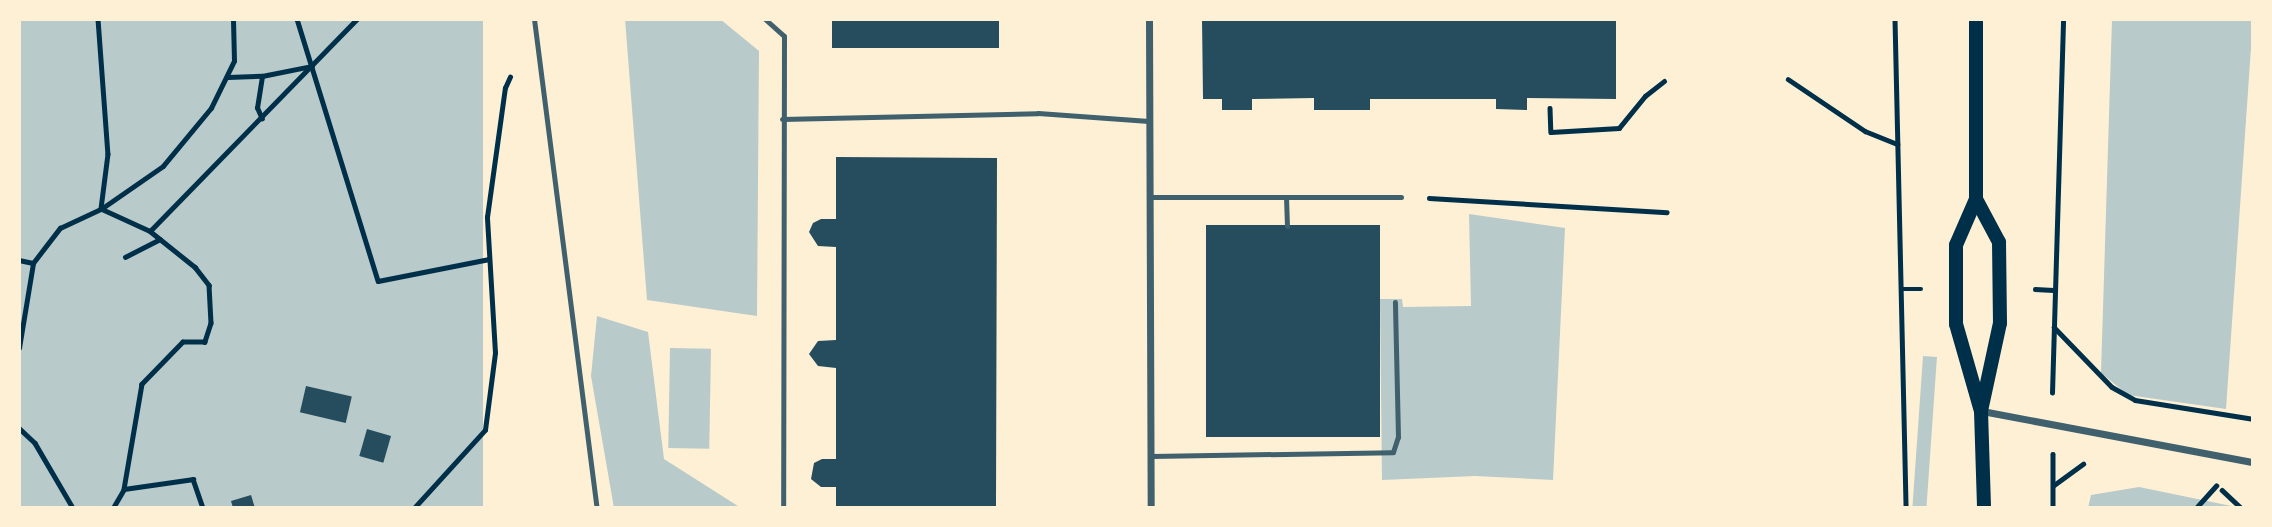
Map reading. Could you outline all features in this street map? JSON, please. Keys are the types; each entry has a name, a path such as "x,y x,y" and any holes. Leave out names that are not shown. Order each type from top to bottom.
{"main road":[{"path":"1976,19 1976,199 1956,245 1956,324 1981,411"},
{"path":"1976,199 1999,242 2000,323 1981,411 1984,508"}],"street":[{"path":"1149,19 1151,508"},
{"path":"1981,411 2253,462"}],"lane":[{"path":"765,19 784,36 783,508"},
{"path":"535,23 597,508"},
{"path":"782,119 1038,113 1149,121"},
{"path":"1150,197 1401,197"},
{"path":"1286,197 1287,226"},
{"path":"1151,456 1393,452 1398,437 1395,302"}],"path":[{"path":"98,19 108,153 101,209"},
{"path":"19,348 33,263 60,228 101,209 163,166 211,108 234,61 233,19"},
{"path":"297,19 378,281 489,259"},
{"path":"150,231 262,120 357,19"},
{"path":"1895,19 1906,508"},
{"path":"2053,508 2053,326 2063,19"},
{"path":"414,508 485,430 495,354 487,217 505,88 535,23"},
{"path":"227,77 262,76 313,66"},
{"path":"262,76 257,108 262,120"},
{"path":"1788,79 1865,131 1898,144"},
{"path":"1550,108 1551,132 1619,128 1646,96 1664,81"},
{"path":"1401,197 1667,212"},
{"path":"101,209 150,231 195,267 209,285 211,323 205,342 183,342 142,384 124,489 113,508"},
{"path":"125,257 160,239"},
{"path":"19,260 33,263"},
{"path":"2053,326 2112,387 2135,400 2253,419"},
{"path":"19,428 35,443 73,508"},
{"path":"2196,508 2216,485 2218,478"},
{"path":"124,489 193,479 203,508"},
{"path":"2216,485 2241,508"}],"shaded area":[{"path":"19,19 483,19 483,508 19,508"},
{"path":"625,19 720,19 759,51 757,316 647,300"},
{"path":"2112,19 2253,19 2226,409 2128,395 2101,373"},
{"path":"1469,214 1565,228 1553,480 1475,476 1382,480 1380,299 1402,299 1403,307 1471,306"},
{"path":"597,316 648,332 664,459 741,508 614,508 591,376"},
{"path":"670,348 711,349 709,449 668,448"},
{"path":"1923,356 1937,357 1926,508 1912,508"},
{"path":"2139,487 2241,508 2088,508 2091,495"}],"building":[{"path":"832,19 999,19 999,48 832,48"},
{"path":"1202,19 1616,19 1616,99 1527,98 1527,110 1496,109 1496,99 1370,99 1370,110 1314,110 1314,98 1252,99 1252,110 1222,110 1222,99 1203,99"},
{"path":"836,157 997,158 996,508 836,508 836,487 821,487 811,479 814,463 822,459 836,459 836,368 818,366 809,354 818,341 836,340 836,247 818,246 809,232 813,223 821,219 836,219"},
{"path":"1206,225 1380,225 1380,437 1206,437"},
{"path":"306,386 352,397 346,423 300,412"},
{"path":"367,429 391,436 383,463 359,456"},
{"path":"251,495 255,508 233,508 231,501"}]}
